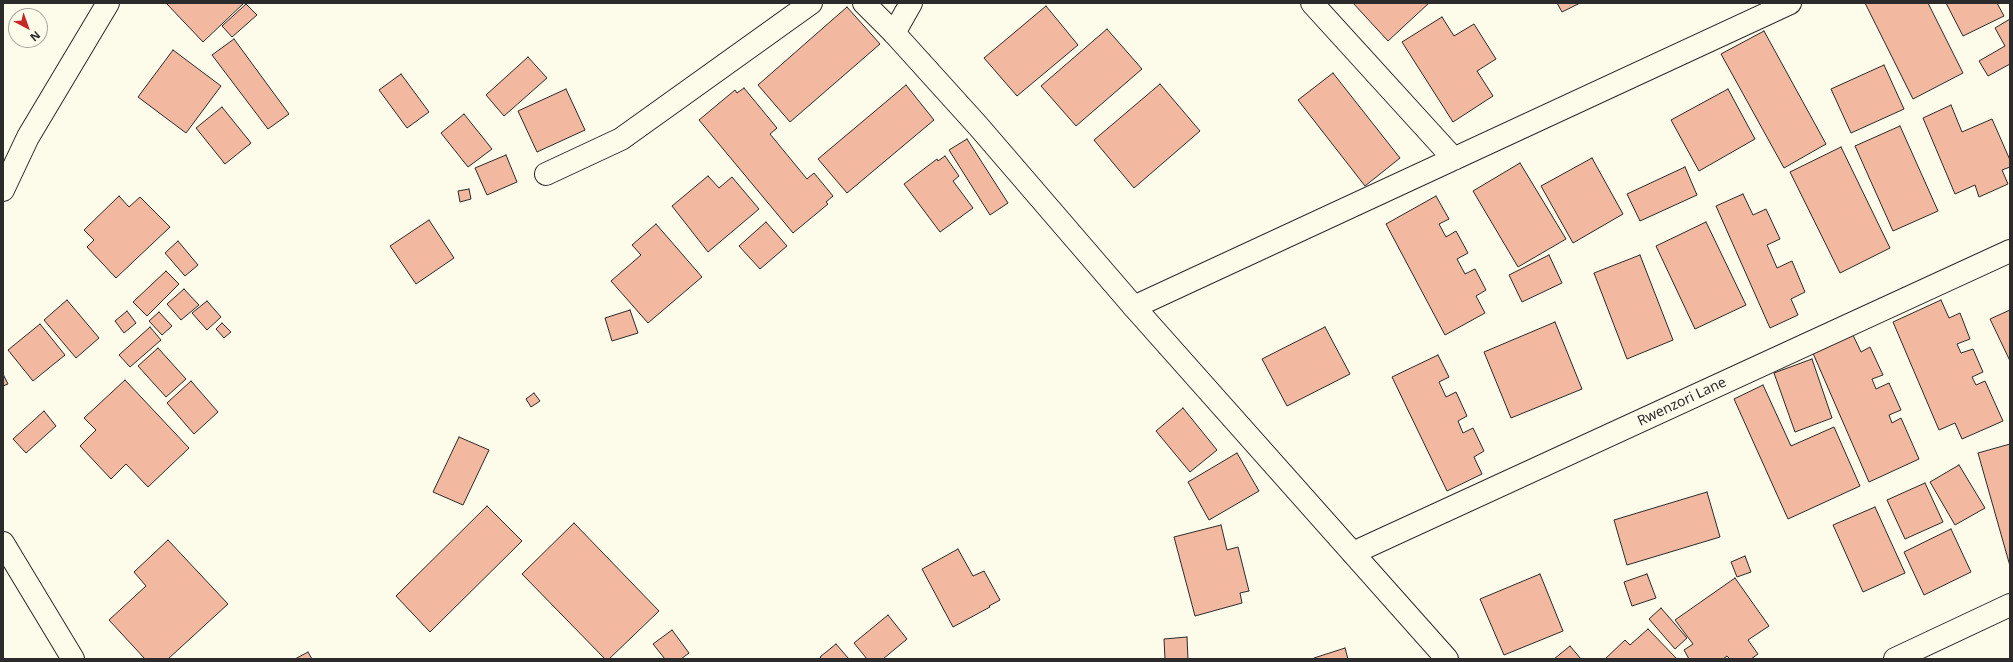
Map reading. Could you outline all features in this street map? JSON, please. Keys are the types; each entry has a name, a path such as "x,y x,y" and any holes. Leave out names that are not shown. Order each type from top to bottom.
{"street":[{"path":"3,190 28,137 108,3"},
{"path":"546,174 621,139 812,3"},
{"path":"864,3 894,33 979,127 1134,307 1447,659"},
{"path":"894,33 911,3"},
{"path":"1312,3 1454,159"},
{"path":"1134,307 1790,3"},
{"name":"Rwenzori Lane","path":"1353,553 2010,251"},
{"path":"3,544 73,659"},
{"path":"1895,659 2010,605"}],"building":[{"path":"166,3 244,3 203,42"},
{"path":"1353,3 1429,3 1388,41"},
{"path":"1557,3 1580,3 1562,12"},
{"path":"1865,3 1928,3 1963,73 1913,99"},
{"path":"1946,3 1997,3 2004,16 1963,36"},
{"path":"246,4 257,15 232,37 222,26"},
{"path":"1046,6 1078,45 1017,96 984,58"},
{"path":"847,7 880,44 790,122 758,85"},
{"path":"1442,17 1454,36 1474,24 1496,59 1477,71 1493,96 1453,122 1402,42"},
{"path":"2010,19 2010,64 1988,76 1979,61 2005,46 1995,28"},
{"path":"1107,29 1142,69 1076,126 1041,86"},
{"path":"1764,31 1826,144 1784,168 1721,54"},
{"path":"234,39 289,114 268,129 212,55"},
{"path":"173,50 221,86 186,133 138,97"},
{"path":"528,57 547,78 504,116 486,95"},
{"path":"1884,65 1904,109 1851,133 1831,89"},
{"path":"1333,73 1400,158 1365,186 1298,100"},
{"path":"401,74 429,112 407,128 379,90"},
{"path":"1160,84 1200,131 1134,188 1094,140"},
{"path":"906,85 934,120 847,193 818,159"},
{"path":"744,88 777,128 770,134 807,179 814,173 833,196 826,202 828,204 793,233 699,120 735,90 737,93"},
{"path":"566,89 585,130 537,152 518,111"},
{"path":"1728,89 1755,139 1699,171 1671,120"},
{"path":"1951,105 1962,132 1992,119 2010,160 2010,167 2002,170 2008,184 1979,197 1975,185 1955,194 1923,118"},
{"path":"222,107 251,143 225,164 196,128"},
{"path":"464,114 492,149 468,167 441,133"},
{"path":"1900,126 1938,211 1893,231 1855,146"},
{"path":"967,139 1008,203 990,215 949,150"},
{"path":"1841,147 1890,248 1840,273 1790,172"},
{"path":"506,155 517,182 487,195 475,168"},
{"path":"945,156 959,176 953,181 973,208 940,232 904,184 937,159 938,161"},
{"path":"1592,158 1623,214 1573,243 1541,186"},
{"path":"1520,163 1566,239 1518,267 1473,191"},
{"path":"1685,167 1697,195 1640,221 1627,194"},
{"path":"708,176 719,188 732,177 759,209 708,252 672,206"},
{"path":"469,189 471,199 460,202 458,191"},
{"path":"1743,194 1753,215 1766,209 1780,239 1767,245 1777,268 1792,261 1805,292 1791,299 1798,315 1770,328 1716,206"},
{"path":"119,196 129,207 140,197 170,227 116,278 87,247 94,240 84,230"},
{"path":"1436,196 1449,219 1439,224 1446,237 1456,231 1468,253 1457,259 1465,274 1475,269 1486,290 1476,296 1485,313 1445,335 1386,224"},
{"path":"429,220 454,258 416,284 390,246"},
{"path":"766,222 787,246 760,269 739,246"},
{"path":"1706,222 1746,305 1695,329 1656,246"},
{"path":"656,224 702,277 648,323 611,281 641,255 632,245"},
{"path":"178,241 198,265 185,276 165,253"},
{"path":"1549,255 1562,283 1522,302 1509,275"},
{"path":"1640,255 1673,340 1627,359 1594,273"},
{"path":"166,271 179,284 147,316 133,302"},
{"path":"184,289 199,305 181,320 167,304"},
{"path":"67,300 99,338 76,358 44,320"},
{"path":"1941,300 1949,318 1960,313 1970,339 1957,344 1961,353 1973,349 1983,372 1972,377 1976,385 1985,381 2003,421 1962,439 1955,423 1939,430 1893,322"},
{"path":"207,301 221,317 207,330 192,313"},
{"path":"630,310 638,333 612,341 605,318"},
{"path":"2010,310 2010,361 1990,319"},
{"path":"127,311 136,323 124,333 115,321"},
{"path":"159,312 172,326 162,335 149,321"},
{"path":"1555,322 1582,389 1511,418 1484,352"},
{"path":"222,323 231,332 224,338 216,329"},
{"path":"40,324 65,355 33,381 8,350"},
{"path":"150,327 161,340 130,367 119,355"},
{"path":"1325,327 1350,374 1287,406 1262,359"},
{"path":"1852,333 1861,352 1870,347 1883,375 1872,379 1876,389 1889,383 1901,410 1889,415 1892,423 1901,418 1919,459 1869,482 1812,351"},
{"path":"158,348 186,379 166,397 138,366"},
{"path":"1438,355 1449,377 1439,382 1446,397 1456,392 1467,416 1458,421 1463,433 1473,428 1484,451 1474,457 1482,474 1447,491 1392,377"},
{"path":"1812,359 1832,418 1795,432 1774,373"},
{"path":"3,374 8,384 3,386"},
{"path":"125,380 189,448 148,487 126,464 111,479 80,446 96,430 84,418"},
{"path":"191,381 218,412 194,434 167,403"},
{"path":"1763,385 1791,446 1834,427 1860,486 1788,519 1734,399"},
{"path":"534,393 540,401 531,407 526,399"},
{"path":"1183,408 1217,450 1190,472 1156,431"},
{"path":"44,411 56,426 26,453 13,439"},
{"path":"459,437 489,450 463,505 433,492"},
{"path":"2010,444 2010,566 1978,453"},
{"path":"1237,453 1259,491 1209,520 1188,482"},
{"path":"1959,465 1985,508 1955,525 1930,482"},
{"path":"1925,483 1943,522 1905,539 1887,500"},
{"path":"1707,492 1720,537 1627,565 1614,520"},
{"path":"487,506 522,541 430,632 396,596"},
{"path":"1875,507 1905,573 1863,592 1833,525"},
{"path":"574,523 659,611 609,659 605,659 522,574"},
{"path":"1221,525 1227,550 1238,547 1249,591 1240,593 1242,603 1195,616 1174,537"},
{"path":"1951,529 1971,572 1924,595 1904,552"},
{"path":"168,540 228,604 168,659 145,659 109,620 146,586 134,572"},
{"path":"958,549 973,576 984,571 1000,600 953,627 922,569"},
{"path":"1745,556 1751,572 1737,577 1731,562"},
{"path":"1540,574 1563,631 1504,655 1480,599"},
{"path":"1647,574 1656,598 1632,606 1624,582"},
{"path":"1735,578 1769,626 1748,640 1758,654 1751,659 1730,659 1727,656 1723,659 1689,659 1684,650 1693,644 1675,620"},
{"path":"1661,608 1687,638 1675,649 1649,619"},
{"path":"888,615 907,639 883,659 867,659 854,643"},
{"path":"1648,629 1677,659 1605,659 1625,640 1630,645"},
{"path":"672,630 689,653 681,659 665,659 653,644"},
{"path":"1187,637 1188,659 1165,659 1164,639"},
{"path":"836,644 849,659 822,659 820,657"},
{"path":"1570,646 1581,659 1554,659"},
{"path":"1345,648 1348,659 1314,659 1314,658"},
{"path":"308,652 312,659 295,659"}]}
